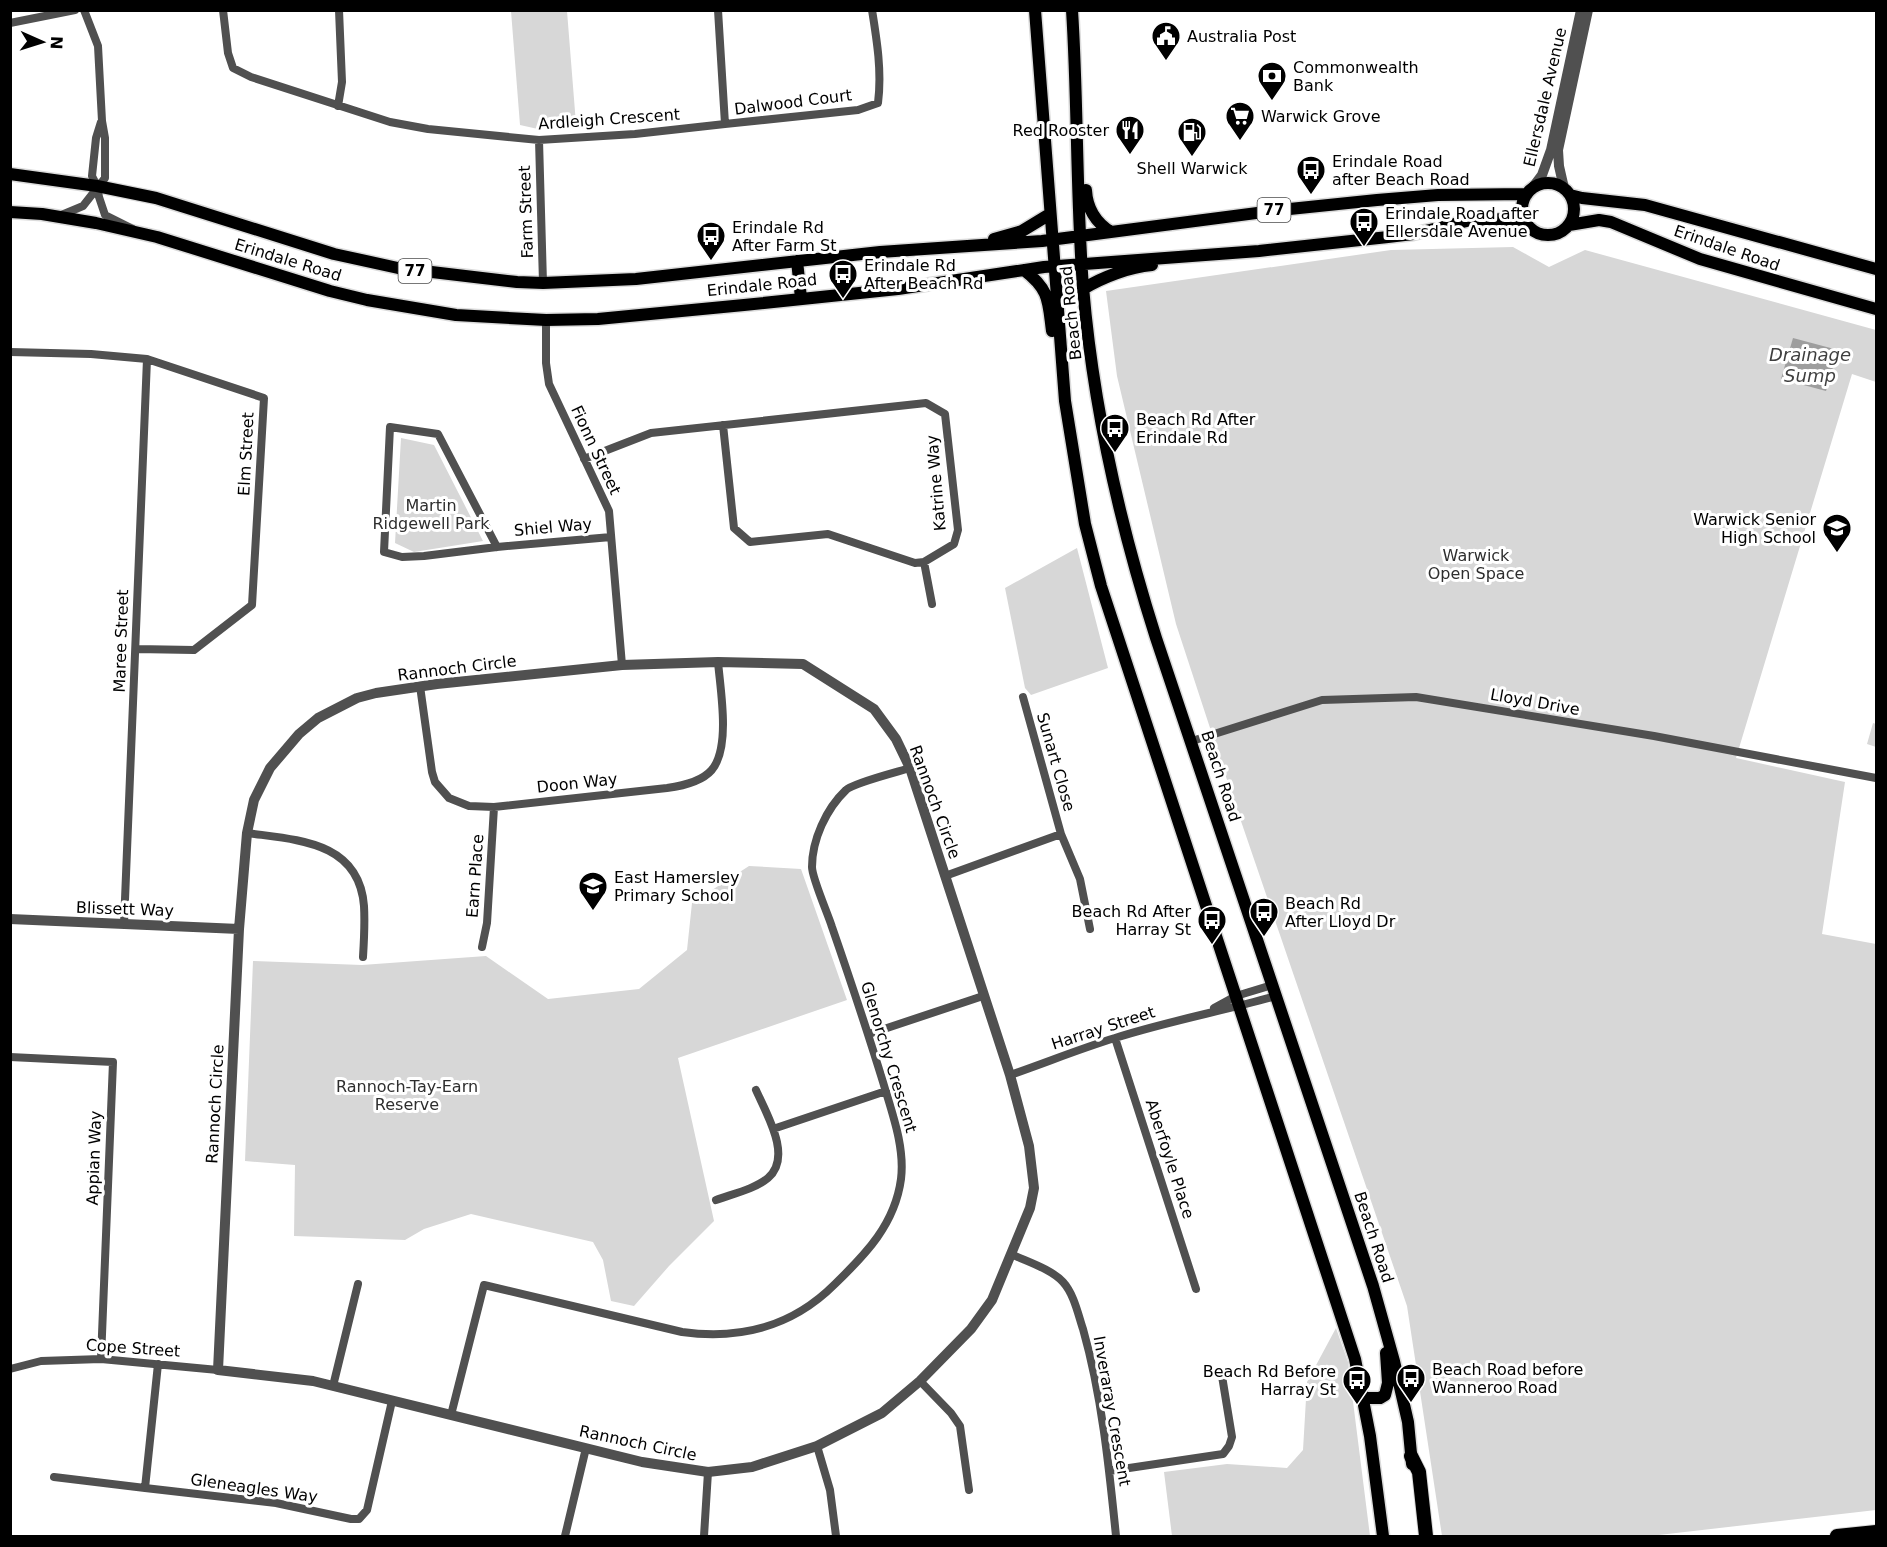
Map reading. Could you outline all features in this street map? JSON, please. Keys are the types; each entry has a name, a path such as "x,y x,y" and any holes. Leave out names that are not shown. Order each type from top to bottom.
{"highway":[{"path":"1411,1456 1419,1472 1426,1536"},
{"path":"1837,1536 1876,1532"}],"main road":[{"name":"Beach Road","path":"1035,10 1062,370 1085,524 1101,586 1355,1359 1363,1398 1383,1536"},
{"name":"Beach Road","path":"1072,10 1083,289 1109,460 1140,590 1374,1286 1408,1422 1421,1536"},
{"path":"1076,131 1083,160 1087,204 1100,226 1111,232"},
{"name":"Erindale Road","path":"10,174 98,186 156,198 334,254 398,268 506,281 543,283 636,279 880,252 1053,240 1280,210 1438,195 1530,190 1549,183 1582,198 1645,205 1876,269"},
{"path":"1526,222 1522,212 1523,202 1530,190"},
{"path":"1567,191 1574,210 1569,225"},
{"name":"Erindale Road","path":"10,212 56,216 138,233 367,300 456,315 546,320 598,319 898,289 1054,266 1388,237 1471,219 1526,222 1531,228 1546,235 1555,234 1569,225 1599,220 1611,222 1700,259 1876,309"},
{"path":"934,249 960,242 996,239 1014,234 1050,214"},
{"path":"1083,289 1098,280 1143,266 1199,262 1224,253"},
{"path":"797,261 801,298"},
{"path":"1024,270 1040,282 1047,299 1053,341 1062,370"},
{"path":"1363,1398 1380,1398 1387,1389 1384,1322"}],"street":[{"path":"10,23 75,10"},
{"path":"56,216 83,206 105,178 105,138 98,46 84,10"},
{"name":"Ardleigh Crescent","path":"223,10 228,52 233,68 251,77 390,122 428,129 539,140 635,134 725,124"},
{"path":"338,106 342,82 339,10"},
{"path":"718,10 725,124"},
{"name":"Dalwood Court","path":"725,124 858,110 878,103 880,86 877,37 872,10"},
{"name":"Ellersdale Avenue","path":"1530,190 1542,175 1551,150 1581,10"},
{"name":"Ellersdale Avenue","path":"1567,191 1559,166 1558,150 1588,10"},
{"path":"102,121 96,138 92,176 98,186 105,214 126,224 138,233"},
{"name":"Farm Street","path":"539,140 543,283"},
{"name":"Fionn Street","path":"546,320 546,363 549,384 609,511 622,665"},
{"name":"Elm Street","path":"10,351 147,359 264,398 252,605 194,650 136,649"},
{"name":"Maree Street","path":"124,924 147,359"},
{"name":"Katrine Way","path":"584,459 651,433 926,403 945,414 958,530 954,544 924,562"},
{"path":"723,425 734,528 750,542 828,534 915,563 924,562 932,604"},
{"name":"Shiel Way","path":"497,547 438,434 390,427 384,552 402,557 424,556 611,537"},
{"name":"Doon Way","path":"420,686 435,782 449,798 459,803 494,807 667,788 701,779 715,766 723,746 723,708 718,663"},
{"name":"Rannoch Circle","path":"803,664 874,709 896,739 910,768 1010,1075 1029,1146 1035,1188 1030,1208 992,1300 971,1329 920,1381 882,1413 817,1446 752,1467 708,1472 642,1462 313,1381 218,1370 239,929 247,833 254,800 266,775 283,751 299,734 318,718 357,698 420,686 622,665 803,664"},
{"name":"Lloyd Drive","path":"1192,741 1322,700 1416,697 1654,736 1876,778"},
{"name":"Sunart Close","path":"1023,698 1061,834 1080,879 1090,928"},
{"name":"Glenorchy Crescent","path":"452,1414 484,1285 682,1332 709,1336 740,1334 775,1325 803,1311 829,1291 863,1257 889,1220 899,1190 902,1164 898,1134 869,1035 812,868 820,825 847,788 910,768"},
{"name":"Earn Place","path":"482,946 487,923 494,807"},
{"path":"247,833 311,842 333,853 348,866 354,873 363,895 363,957"},
{"name":"Sunart Close","path":"945,876 1061,834"},
{"name":"Blissett Way","path":"10,919 239,929"},
{"name":"Harray Street","path":"1010,1075 1114,1038 1206,1013 1274,990"},
{"path":"869,1035 983,996"},
{"name":"Aberfoyle Place","path":"1114,1038 1196,1289"},
{"name":"Appian Way","path":"10,1057 113,1062 101,1359"},
{"path":"716,1200 758,1184 770,1177 777,1167 780,1154 773,1129 756,1090"},
{"path":"773,1129 886,1091"},
{"name":"Inveraray Crescent","path":"1011,1254 1057,1276 1065,1284 1073,1300 1092,1363 1109,1471 1116,1536"},
{"path":"333,1386 358,1284"},
{"name":"Cope Street","path":"10,1369 41,1361 101,1359 218,1370"},
{"path":"54,1477 145,1488 158,1364"},
{"path":"1109,1471 1223,1454 1232,1437 1222,1376"},
{"path":"920,1381 951,1413 960,1426 969,1490"},
{"name":"Gleneagles Way","path":"145,1488 276,1503 359,1519 367,1510 392,1401"},
{"path":"817,1446 830,1490 836,1536"},
{"path":"565,1536 586,1448"},
{"path":"704,1536 708,1472"}],"green space":[{"path":"511,11 567,11 576,124 538,129 520,125"},
{"name":"Warwick Open Space","path":"1513,247 1549,267 1585,250 1876,330 1876,382 1852,374 1736,758 1845,782 1822,934 1876,944 1876,1510 1650,1536 1442,1536 1407,1306 1176,624 1117,376 1106,291 1391,250"},
{"name":"Martin Ridgewell Park","path":"401,438 434,445 483,541 414,552 395,543"},
{"path":"1077,548 1108,668 1031,695 1025,688 1005,588"},
{"path":"1873,723 1876,724 1876,747 1867,744"},
{"name":"Rannoch-Tay-Earn Reserve","path":"749,866 801,869 847,1000 678,1058 714,1221 669,1266 634,1306 611,1301 603,1260 593,1242 471,1214 424,1229 405,1240 294,1236 295,1165 245,1161 253,961 362,965 486,956 548,999 639,989 687,950 692,903"},
{"path":"1336,1328 1348,1362 1370,1536 1172,1536 1164,1472 1227,1464 1287,1468 1303,1450 1307,1382"}],"water":[{"name":"Drainage Sump","path":"1793,338 1838,350 1826,391 1781,379"}],"place":[{"name":"Australia Post","path":"1166,62"},
{"name":"Commonwealth Bank","path":"1272,102"},
{"name":"Warwick Grove","path":"1240,142"},
{"name":"Red Rooster","path":"1130,156"},
{"name":"Shell Warwick","path":"1192,158"},
{"name":"Erindale Road after Beach Road","path":"1311,196"},
{"name":"Erindale Road after Ellersdale Avenue","path":"1364,248"},
{"name":"Erindale Rd After Farm St","path":"711,262"},
{"name":"Erindale Rd After Beach Rd","path":"843,300"},
{"name":"Beach Rd After Erindale Rd","path":"1115,454"},
{"name":"Warwick Senior High School","path":"1837,554"},
{"name":"East Hamersley Primary School","path":"593,912"},
{"name":"Beach Rd After Lloyd Dr","path":"1264,938"},
{"name":"Beach Rd After Harray St","path":"1212,946"},
{"name":"Beach Road before Wanneroo Road","path":"1411,1404"},
{"name":"Beach Rd Before Harray St","path":"1357,1406"}]}
